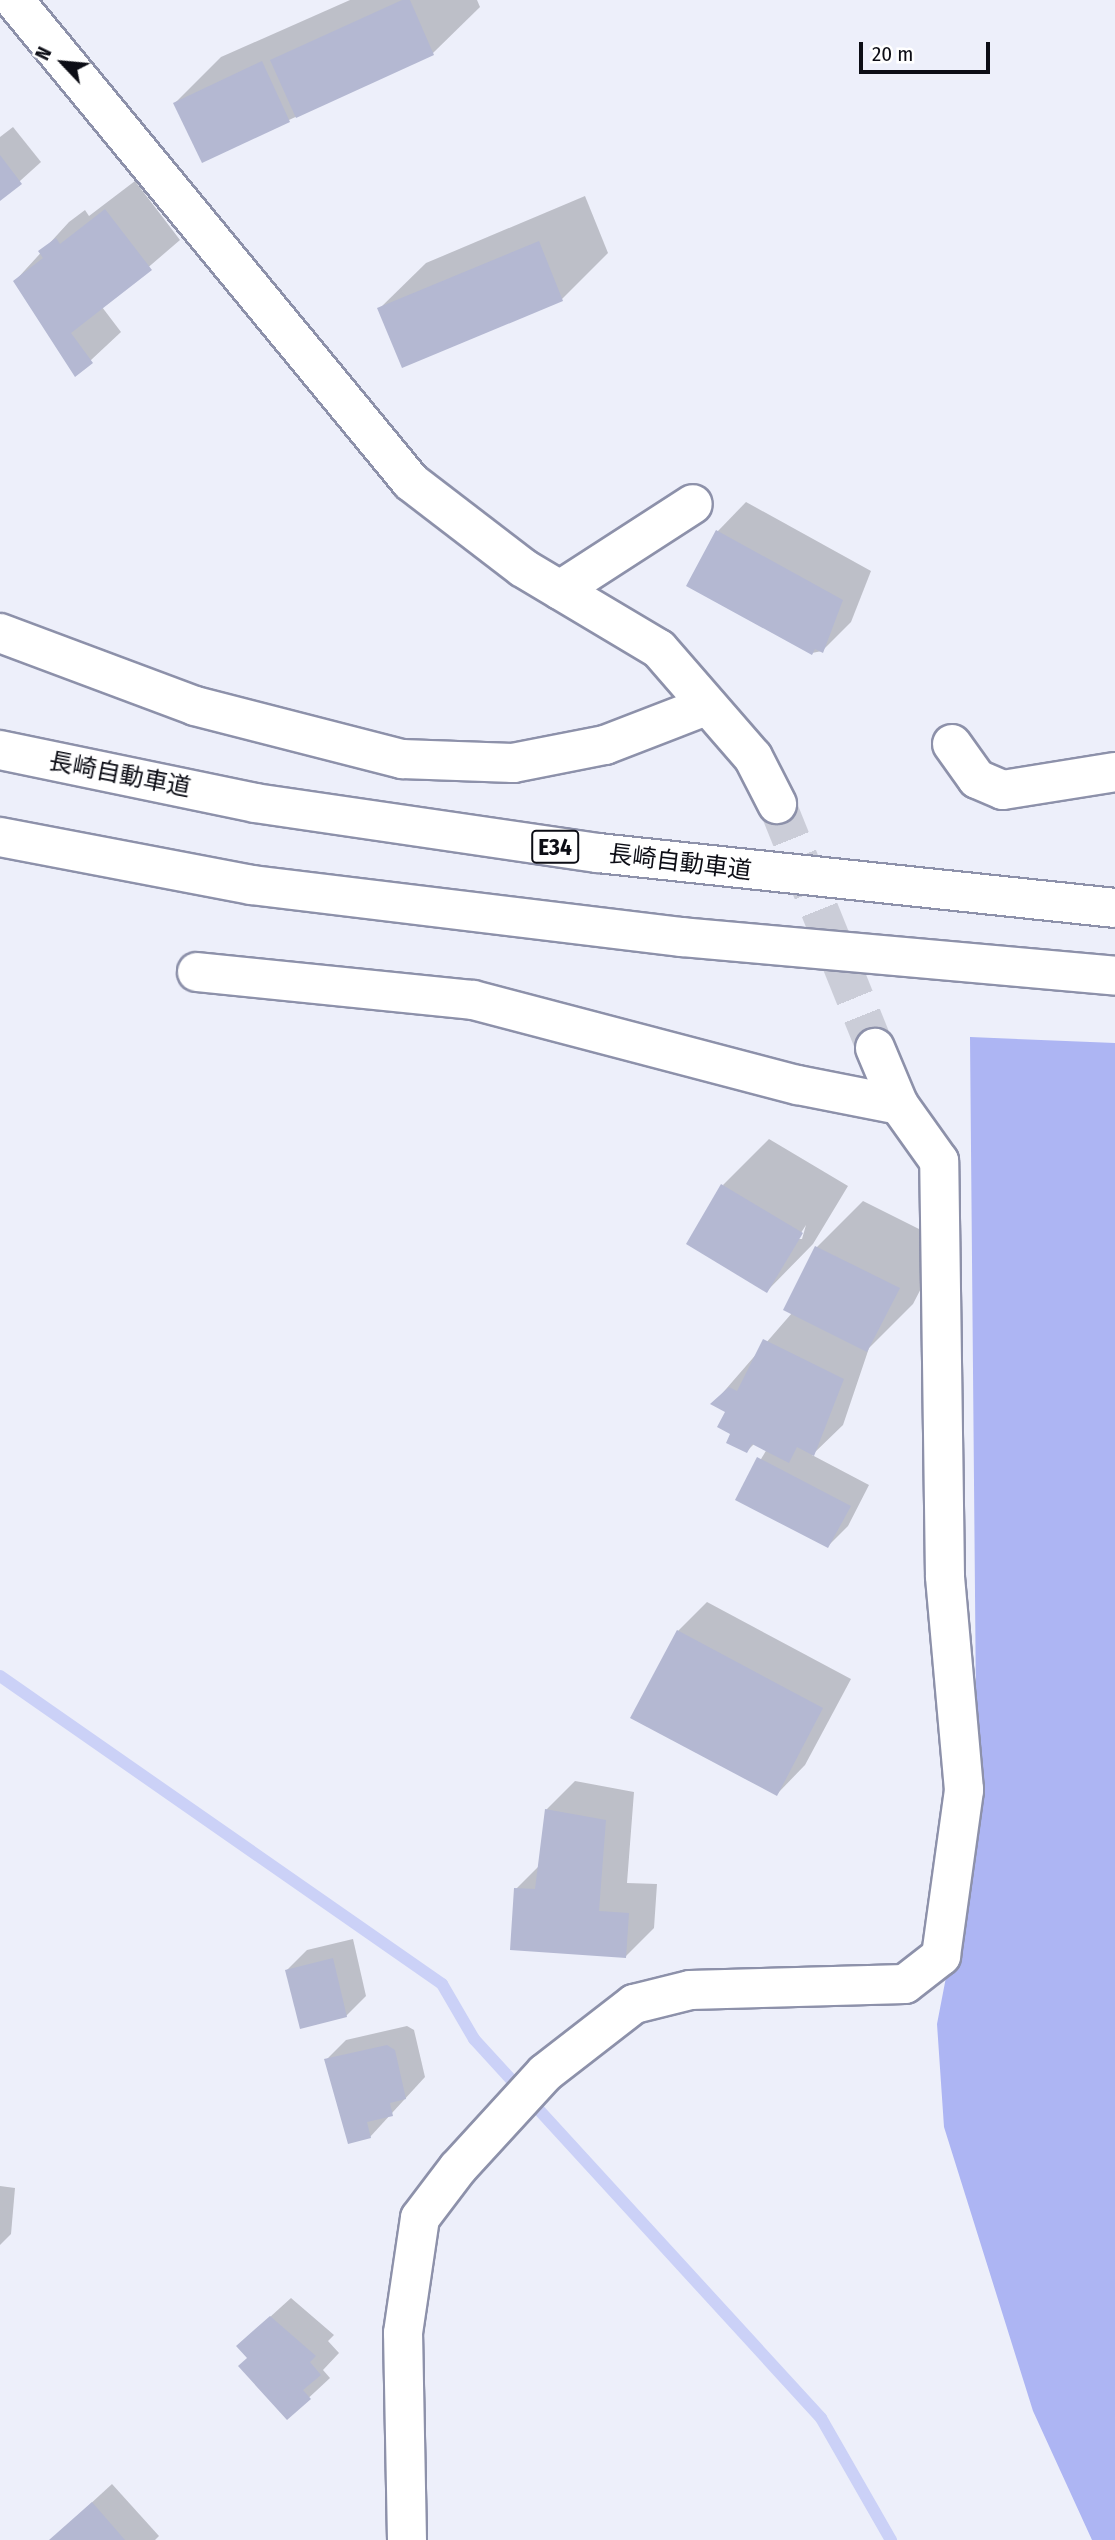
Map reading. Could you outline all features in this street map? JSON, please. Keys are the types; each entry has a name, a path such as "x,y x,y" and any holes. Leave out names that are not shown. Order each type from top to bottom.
{"main road":[{"path":"14,0 411,482 560,590 659,649 753,757 777,804"},
{"path":"560,590 693,504"},
{"path":"0,633 195,706 402,759 513,763 605,745 706,706"},
{"path":"952,744 977,779 1003,790 1115,772"},
{"name":"長崎自動車道","path":"0,750 255,803 598,853 1115,908"},
{"path":"0,837 251,886 682,937 1115,976"},
{"path":"197,972 473,1000 899,1105"},
{"path":"407,2540 403,2333 420,2218 545,2073 634,2004 690,1990 905,1984 941,1956 964,1790 945,1576 939,1161 899,1105 875,1048"}],"shaded area":[{"path":"970,1037 1115,1043 1115,2540 1092,2540 1033,2411 944,2127 937,2024 977,1816"}],"building":[{"path":"402,0 410,0 434,55 296,118 270,60"},
{"path":"262,61 290,122 202,163 173,103"},
{"path":"0,155 22,184 0,201"},
{"path":"105,209 152,270 71,333 93,363 75,377 13,281 43,258 38,251 56,238 60,244"},
{"path":"539,241 563,301 402,368 377,308"},
{"path":"716,530 843,600 823,653 815,649 812,655 686,586"},
{"path":"721,1184 803,1233 767,1293 686,1244"},
{"path":"815,1246 900,1288 867,1352 783,1310"},
{"path":"763,1339 844,1379 814,1456 797,1447 789,1463 752,1444 747,1453 726,1443 730,1434 717,1427 725,1412 710,1404 729,1387 737,1391"},
{"path":"757,1457 851,1506 828,1548 735,1500"},
{"path":"677,1630 823,1708 777,1796 630,1718"},
{"path":"545,1809 606,1820 599,1911 629,1913 626,1958 510,1950 514,1888 535,1889"},
{"path":"333,1958 347,2017 300,2029 285,1970"},
{"path":"387,2045 395,2050 406,2099 390,2103 393,2116 367,2122 371,2138 348,2144 324,2059"},
{"path":"270,2316 316,2356 310,2362 321,2375 303,2390 311,2399 287,2420 238,2366 247,2358 236,2346"},
{"path":"92,2502 125,2540 49,2540"}],"waterway":[{"path":"0,1676 442,1984 474,2039 821,2418 891,2540"}],"tunnel":[{"path":"777,804 875,1048"}]}
